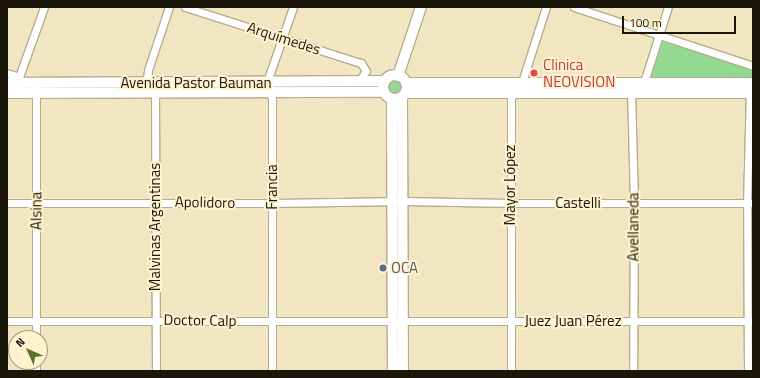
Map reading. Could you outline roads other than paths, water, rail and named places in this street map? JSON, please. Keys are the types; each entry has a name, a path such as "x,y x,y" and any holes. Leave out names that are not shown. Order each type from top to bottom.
{"main road":[{"path":"398,76 421,7"},
{"path":"631,87 513,93 400,96 384,92 385,81 390,76 398,76 406,83 522,82 631,87 751,88"},
{"name":"Avenida Pastor Bauman","path":"151,88 269,82 385,81"},
{"path":"393,371 398,321 400,96 406,83"},
{"name":"Avenida Pastor Bauman","path":"7,93 15,84 36,88 151,88 271,93 384,92"},
{"path":"398,321 403,371"}],"street":[{"path":"15,84 44,7"},
{"name":"Malvinas Argentinas","path":"156,371 156,202 151,88 169,7"},
{"name":"Arquímedes","path":"185,7 361,63 366,71 359,82"},
{"name":"Francia","path":"272,371 271,93 269,76 293,7"},
{"path":"513,93 522,82 546,7"},
{"path":"574,7 753,66"},
{"path":"644,87 668,7"},
{"path":"7,73 15,84"},
{"name":"Avellaneda","path":"631,87 634,203 633,371"},
{"name":"Alsina","path":"36,88 36,330"},
{"path":"748,371 751,321 751,88"},
{"name":"Mayor López","path":"511,371 510,99 513,93"},
{"name":"Castelli","path":"398,201 510,203 750,203"},
{"name":"Apolidoro","path":"7,203 272,203 398,201"},
{"name":"Doctor Calp","path":"7,321 155,319 398,321"},
{"name":"Juez Juan Pérez","path":"398,321 751,321"}],"place":[{"name":"Clinica NEOVISION","path":"534,73"},
{"name":"OCA","path":"383,268"}]}
